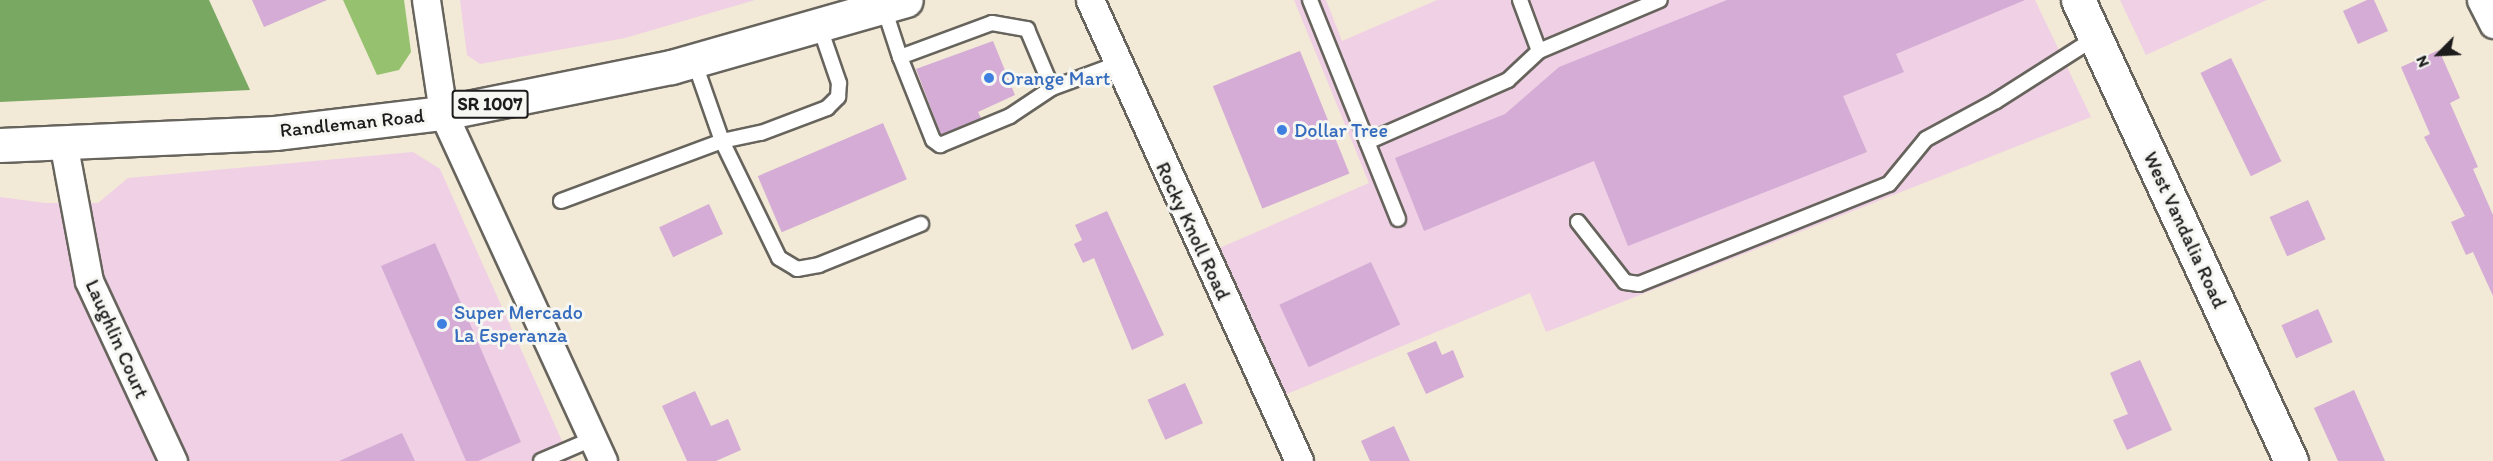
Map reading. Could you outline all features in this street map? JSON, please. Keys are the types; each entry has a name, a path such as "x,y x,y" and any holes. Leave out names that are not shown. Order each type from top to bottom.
{"main road":[{"name":"West Vandalia Road","path":"2078,0 2291,461"},
{"name":"Randleman Road","path":"0,145 274,133 443,113 693,61 890,2"}],"street":[{"path":"426,0 443,113 598,450"},
{"name":"Rocky Knoll Road","path":"1090,0 1117,64 1299,461"},
{"path":"2481,0 2493,24"},
{"name":"Laughlin Court","path":"63,142 90,281 173,461"}],"lane":[{"path":"1310,0 1398,219"},
{"path":"1520,0 1539,51"},
{"path":"1367,142 1508,80 1539,51 1660,0"},
{"path":"890,2 900,57 933,140 940,145 1010,116 1052,88 1117,64"},
{"path":"900,57 992,23 1016,26 1027,29 1052,88"},
{"path":"561,201 722,141 761,133 828,108 838,97 838,83 819,25"},
{"path":"1578,222 1625,282 1639,284 1889,184 1926,140 1996,101 2095,38"},
{"path":"693,61 722,141 779,258 797,270 819,265 921,224"},
{"path":"541,461 598,450"}],"shaded area":[{"path":"460,0 755,0 625,38 480,64 467,55"},
{"path":"1294,0 1326,0 1342,41 1437,0 2035,0 2091,117 1546,332 1530,293 1282,396 1215,250 1369,183"},
{"path":"2120,0 2267,0 2146,55"},
{"path":"413,152 440,169 571,461 0,461 0,197 45,203 98,203 128,178"}],"green space":[{"path":"0,0 209,0 250,90 0,102"},
{"path":"343,0 404,0 411,52 399,70 377,75"}],"building":[{"path":"252,0 327,0 264,27"},
{"path":"1727,0 2025,0 1896,54 1904,72 1843,96 1867,152 1628,246 1594,161 1424,231 1395,158 1505,114 1559,67"},
{"path":"2367,0 2374,0 2388,31 2358,44 2343,11"},
{"path":"993,41 1015,95 978,112 981,118 941,135 916,69"},
{"path":"2439,50 2460,98 2450,103 2478,167 2473,169 2493,215 2493,296 2473,252 2466,255 2451,222 2465,216 2424,137 2430,134 2401,67"},
{"name":"Dollar Tree","path":"1300,51 1349,173 1262,209 1213,86"},
{"path":"2231,58 2281,161 2251,176 2200,73"},
{"path":"883,123 907,179 782,232 758,176"},
{"path":"2308,200 2325,239 2287,256 2270,217"},
{"path":"709,204 723,234 673,257 659,227"},
{"path":"1107,211 1164,335 1132,350 1094,258 1083,263 1074,244 1082,240 1075,225"},
{"path":"435,243 521,442 478,461 466,461 381,266"},
{"path":"1371,262 1400,325 1309,367 1279,305"},
{"path":"2318,309 2333,342 2296,358 2281,325"},
{"path":"1436,341 1442,355 1453,350 1464,377 1426,394 1407,353"},
{"path":"2140,360 2172,430 2127,450 2113,420 2128,414 2110,373"},
{"path":"1185,383 1203,423 1165,440 1148,400"},
{"path":"2354,390 2385,461 2338,461 2314,408"},
{"path":"695,391 711,426 728,419 741,450 716,461 687,461 662,406"},
{"path":"1394,426 1410,461 1370,461 1361,441"},
{"path":"402,433 415,461 339,461"}],"place":[{"name":"Orange Mart","path":"989,78"},
{"name":"Dollar Tree","path":"1282,130"},
{"name":"Super Mercado La Esperanza","path":"442,324"}]}
